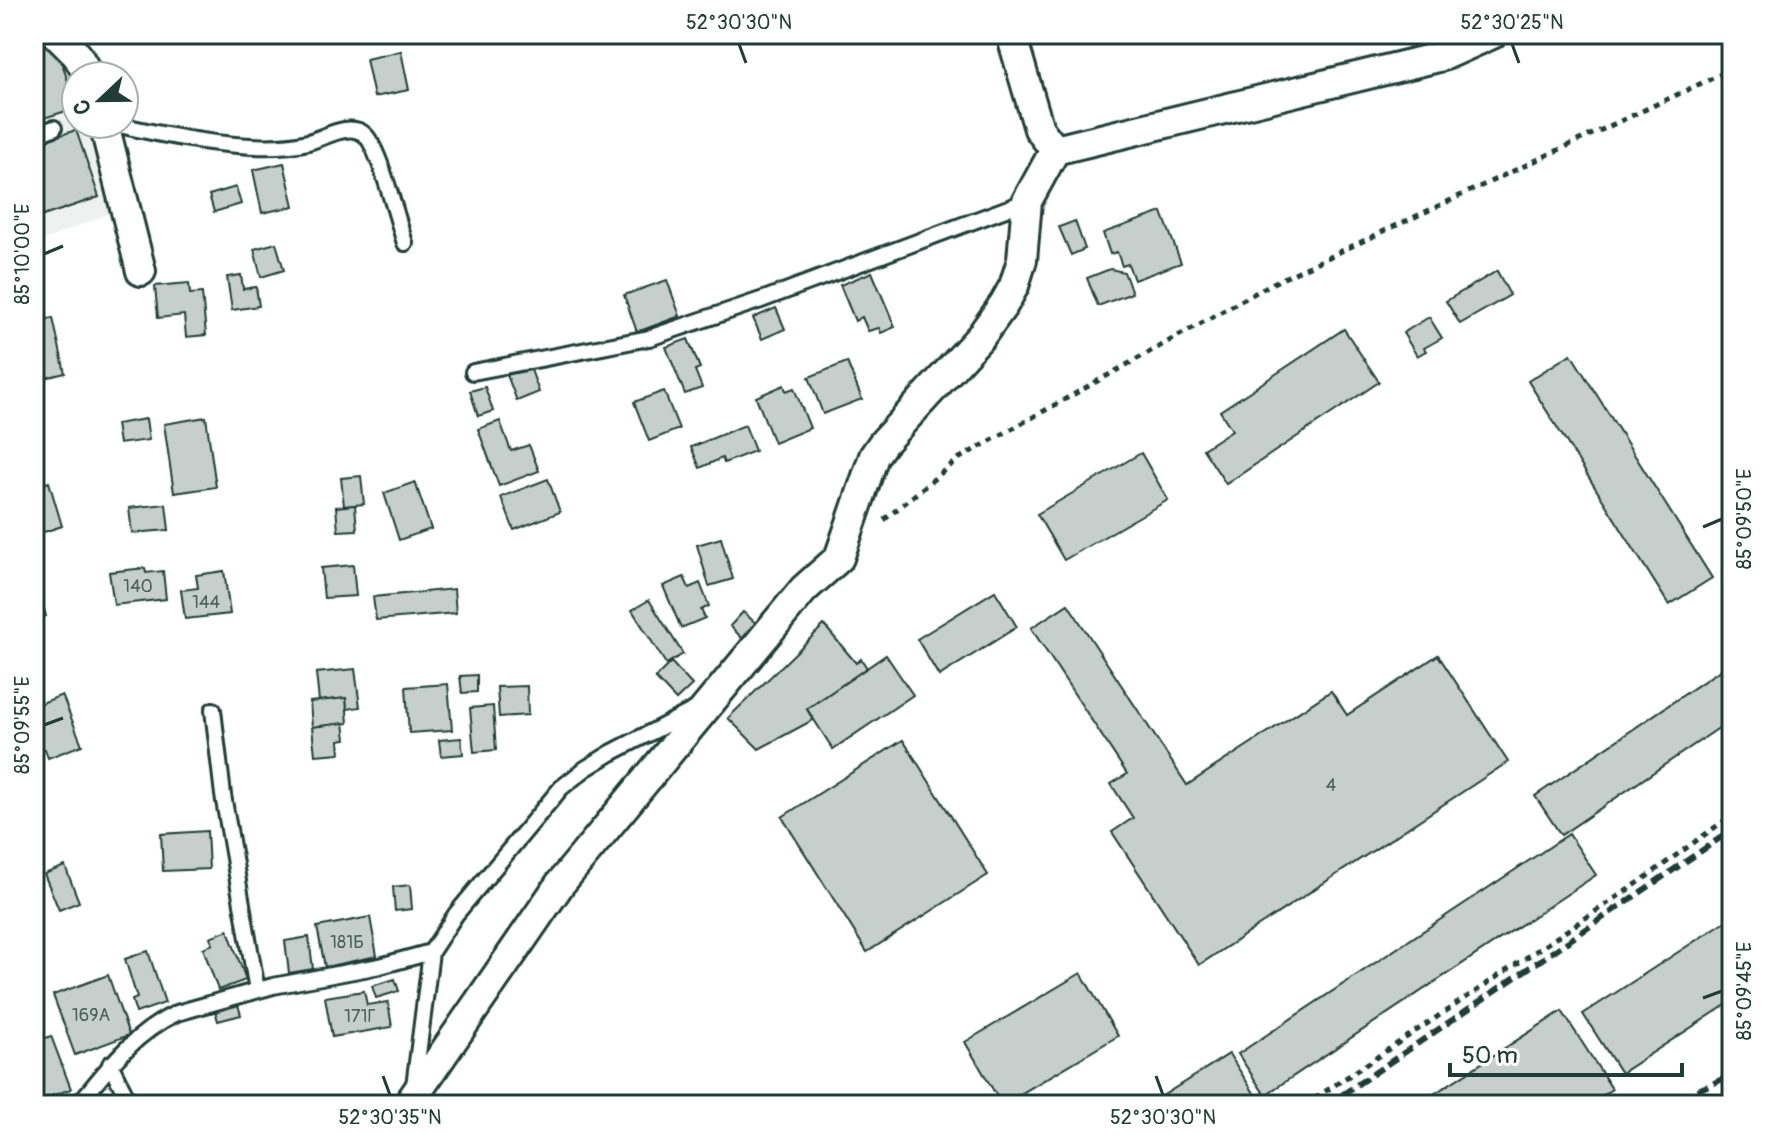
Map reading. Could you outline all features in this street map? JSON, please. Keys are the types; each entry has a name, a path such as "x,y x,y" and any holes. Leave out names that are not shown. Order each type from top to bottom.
{"street":[{"path":"56,34 80,60"},
{"path":"1011,34 1039,129 1055,150"},
{"path":"410,1102 560,884 804,589 839,558 874,456 981,336 1014,286 1022,260 1027,201 1055,150 1443,56 1492,34"},
{"path":"108,140 141,271"}],"lane":[{"path":"34,135 54,128"},
{"path":"140,130 267,148 287,147 355,129 368,137 372,146 405,243"},
{"path":"473,372 649,338 764,299 1027,201"},
{"path":"410,1102 431,952 456,914 561,788 611,753 711,702"},
{"path":"213,710 223,795 257,990"},
{"path":"78,1105 122,1050 164,1019 257,990 380,966 431,952"},
{"path":"110,1064 131,1105"}],"path":[{"path":"839,558 958,459 1273,283 1732,69"},
{"path":"1305,1105 1638,883 1732,815"}],"shaded area":[{"path":"34,34 64,34 71,60 60,60 60,140 95,140 115,211 34,244"}],"building":[{"path":"71,34 112,34 112,37 71,38"},
{"path":"56,43 61,60 60,113 34,121 34,50"},
{"path":"401,51 409,90 374,97 366,59"},
{"path":"60,135 60,140 79,140 99,197 34,219 34,144"},
{"path":"284,163 294,206 262,213 253,170"},
{"path":"236,187 241,204 214,212 209,195"},
{"path":"1162,212 1181,263 1134,280 1128,264 1122,266 1117,252 1110,254 1103,233"},
{"path":"1075,221 1085,249 1071,255 1059,227"},
{"path":"276,243 284,270 261,277 254,249"},
{"path":"1110,269 1124,272 1132,293 1098,306 1087,278"},
{"path":"1497,271 1510,295 1460,324 1446,301"},
{"path":"872,272 895,327 881,333 879,328 868,331 862,317 855,321 840,285"},
{"path":"241,275 243,289 256,287 259,306 232,310 227,277"},
{"path":"667,280 680,316 637,332 624,295"},
{"path":"189,283 190,294 202,293 206,335 186,337 184,315 158,318 155,286"},
{"path":"776,308 785,329 762,339 753,318"},
{"path":"1429,317 1442,338 1424,348 1426,351 1417,356 1403,333"},
{"path":"53,318 65,373 41,379 34,348 34,322"},
{"path":"1344,329 1379,382 1226,484 1203,449 1232,430 1220,411"},
{"path":"688,339 700,368 695,370 702,388 685,394 666,347"},
{"path":"1571,354 1712,578 1669,605 1528,381"},
{"path":"847,362 862,399 823,414 809,377"},
{"path":"530,367 539,392 517,401 507,375"},
{"path":"784,385 786,391 794,388 810,428 774,443 756,397"},
{"path":"485,387 493,411 478,416 470,391"},
{"path":"664,391 679,429 649,441 634,402"},
{"path":"206,417 216,487 174,493 164,424"},
{"path":"146,419 149,440 119,444 116,424"},
{"path":"500,421 511,451 529,445 539,471 499,486 478,429"},
{"path":"745,425 755,451 724,463 722,458 700,468 691,447"},
{"path":"1141,453 1168,500 1064,560 1037,514"},
{"path":"361,476 364,504 344,506 341,478"},
{"path":"548,479 560,512 514,530 501,497"},
{"path":"49,482 62,526 38,534 34,519 34,487"},
{"path":"415,482 431,529 399,540 384,493"},
{"path":"166,504 169,530 132,533 129,508"},
{"path":"355,505 357,530 338,531 336,507"},
{"path":"721,538 733,579 709,586 697,545"},
{"path":"353,565 356,596 324,598 321,568"},
{"path":"145,568 146,573 163,571 166,599 114,605 109,572"},
{"path":"224,571 230,614 185,619 181,590 198,588 196,575"},
{"path":"34,572 46,616 34,619"},
{"path":"684,577 689,588 700,583 709,606 701,610 705,618 681,628 663,586"},
{"path":"454,589 456,613 376,620 373,597"},
{"path":"995,591 1017,627 939,676 917,639"},
{"path":"649,600 683,654 666,664 632,610"},
{"path":"1068,604 1187,785 1331,691 1347,715 1438,655 1508,762 1199,965 1112,832 1133,818 1111,784 1127,774 1031,628"},
{"path":"743,612 757,624 743,639 730,626"},
{"path":"824,625 856,663 861,659 867,668 807,709 813,720 759,749 728,718"},
{"path":"886,655 913,695 833,749 807,709"},
{"path":"671,662 692,685 676,700 655,678"},
{"path":"1732,662 1732,719 1561,835 1535,796"},
{"path":"355,669 360,707 347,709 346,698 319,701 316,673"},
{"path":"477,675 477,692 462,693 460,676"},
{"path":"448,684 452,730 409,733 406,687"},
{"path":"527,686 528,715 499,717 497,687"},
{"path":"62,695 82,745 48,758 45,749 40,751 34,735 34,706"},
{"path":"346,698 348,723 312,727 310,702"},
{"path":"493,706 496,750 474,752 470,708"},
{"path":"344,723 346,739 339,740 340,753 315,755 312,727"},
{"path":"461,738 463,754 441,756 439,740"},
{"path":"903,740 988,875 867,952 782,817"},
{"path":"207,831 209,869 163,871 161,834"},
{"path":"1569,834 1596,875 1265,1095 1238,1054"},
{"path":"65,866 79,902 59,910 44,874"},
{"path":"410,885 412,909 395,911 393,887"},
{"path":"370,917 377,956 325,967 317,927"},
{"path":"1732,917 1732,1001 1621,1073 1583,1014"},
{"path":"228,930 246,980 218,990 203,948 213,944 210,937"},
{"path":"309,937 313,969 289,973 285,941"},
{"path":"148,951 165,1003 136,1013 132,1000 137,998 125,959"},
{"path":"1081,973 1118,1036 1002,1105 965,1042"},
{"path":"108,975 129,1035 75,1055 53,995"},
{"path":"395,979 399,991 376,998 372,986"},
{"path":"364,991 367,1005 388,1002 392,1027 332,1037 325,997"},
{"path":"237,1001 241,1015 218,1021 214,1007"},
{"path":"1562,1011 1612,1089 1587,1105 1417,1105"},
{"path":"51,1036 71,1089 34,1102 34,1042"},
{"path":"1229,1054 1261,1104 1148,1105"}],"railway":[{"path":"1327,1105 1732,830"},
{"path":"1664,1105 1732,1075"}]}
